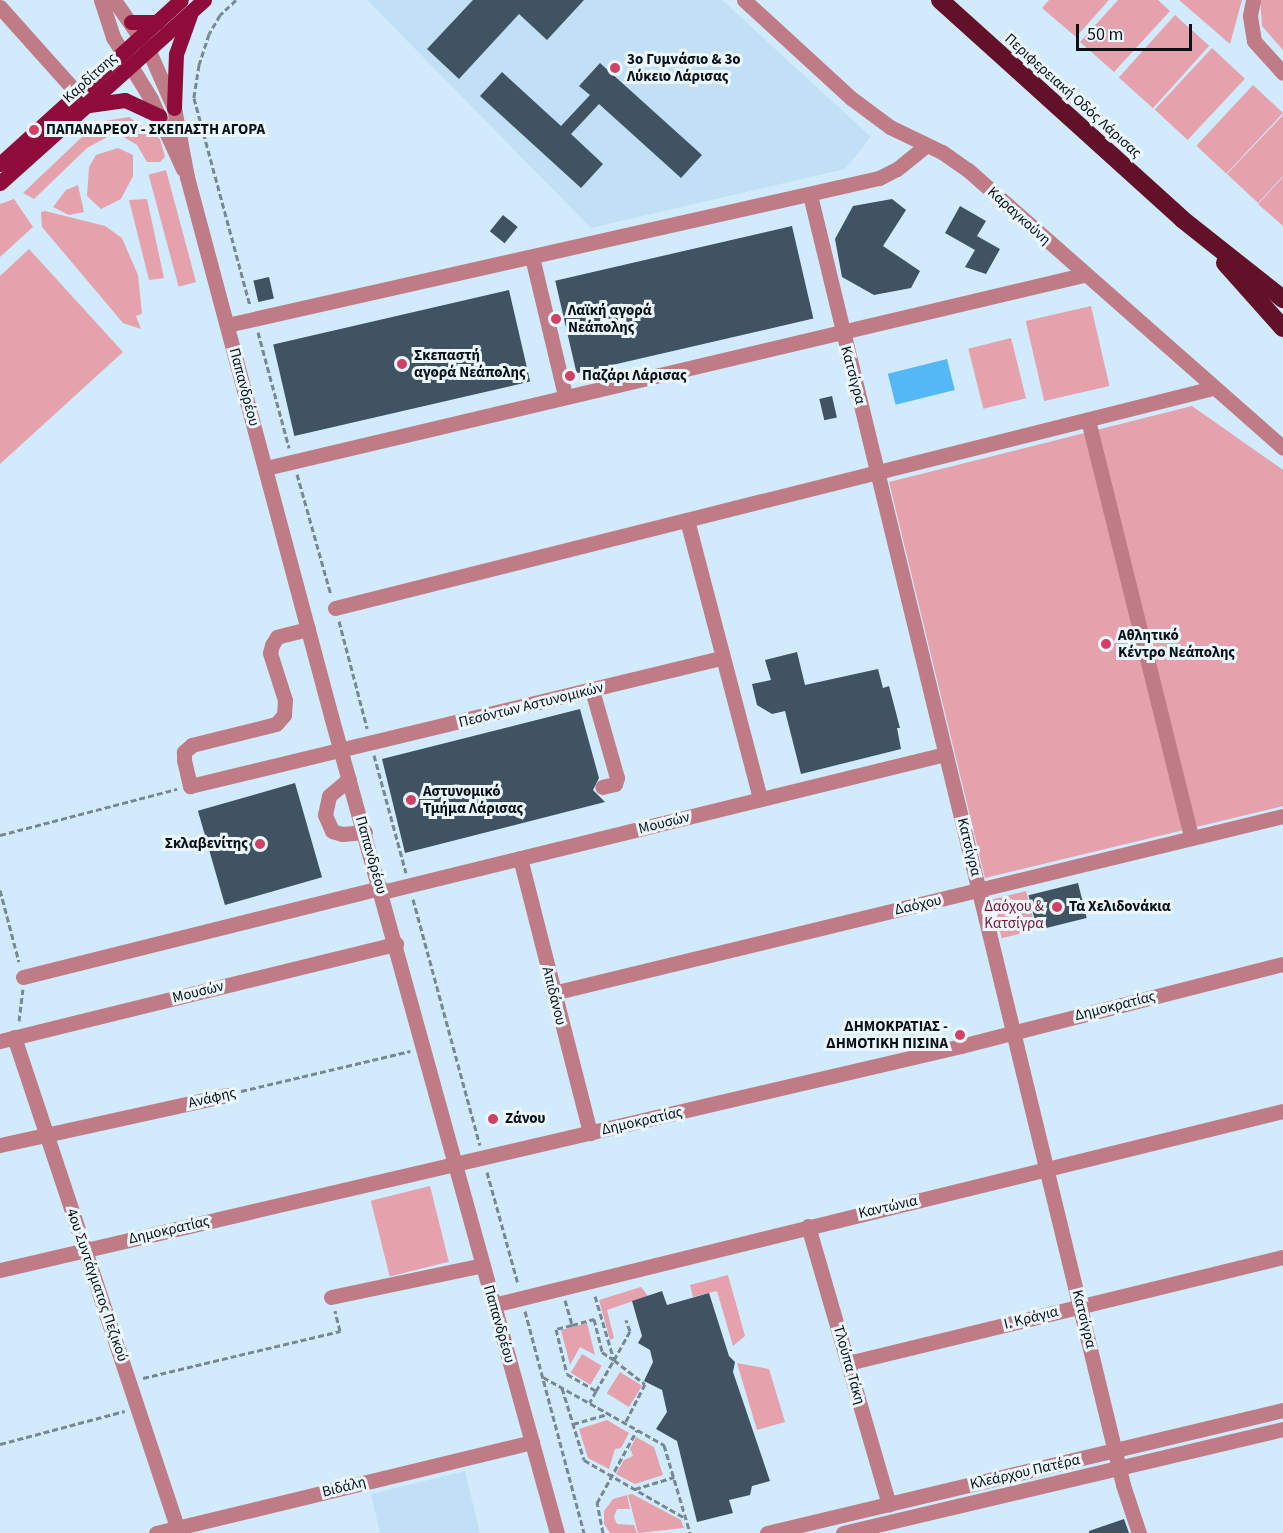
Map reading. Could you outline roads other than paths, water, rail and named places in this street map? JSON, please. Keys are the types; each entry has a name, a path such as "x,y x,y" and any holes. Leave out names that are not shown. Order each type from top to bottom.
{"highway":[{"name":"Περιφερειακή Οδός Λάρισας","path":"940,0 1182,219"},
{"path":"1182,219 1283,299"},
{"path":"1182,219 1283,328"}],"main road":[{"name":"Καρδίτσης","path":"144,43 157,22 187,5 204,0"},
{"name":"Καρδίτσης","path":"0,183 87,106 127,59 187,5"},
{"path":"174,108 176,54 187,5"},
{"path":"131,22 157,22"},
{"name":"Καρδίτσης","path":"2,159 77,93 127,59"},
{"path":"87,106 125,100 160,116"}],"street":[{"path":"101,0 127,59 160,116 187,177"},
{"path":"114,0 144,43 174,108 187,177"},
{"name":"Καραγκούνη","path":"744,0 850,98 890,127 927,145 968,170 1083,275 1283,448"},
{"path":"1253,0 1250,16 1254,41 1283,73"},
{"path":"0,7 77,93"},
{"path":"227,325 879,178 897,169 927,145"},
{"name":"Παπανδρέου","path":"187,177 308,629 557,1533"},
{"name":"Κατσίγρα","path":"810,195 842,333 879,472 945,754 1015,1031 1119,1468 1139,1533"},
{"path":"532,257 566,396"},
{"path":"266,468 1083,275"},
{"path":"335,608 1213,388"},
{"path":"1088,420 1191,837"},
{"path":"687,520 721,658 760,799"},
{"name":"Πεσόντων Αστυνομικών","path":"308,629 277,637 272,645 270,653 285,700 284,715 276,724 192,745 184,752 190,786 721,658"},
{"path":"592,690 617,778 615,784 602,787"},
{"name":"Μουσών","path":"23,977 945,754"},
{"path":"349,779 329,796 325,815 332,831 342,834 365,832"},
{"name":"Δαόχου","path":"553,993 1283,816"},
{"name":"Απιδάνου","path":"520,858 590,1133"},
{"name":"Μουσών","path":"7,1039 396,944"},
{"name":"Δημοκρατίας","path":"0,1270 590,1133 1283,964"},
{"name":"4ου Συντάγματος Πεζικού","path":"7,1039 46,1135 178,1530"},
{"name":"Ανάφης","path":"0,1144 227,1095"},
{"name":"Καντώνια","path":"493,1305 591,1279 1283,1111"},
{"name":"Τλούπα Τάκη","path":"808,1226 889,1504"},
{"name":"Ι. Κράγια","path":"848,1363 1283,1257"},
{"path":"331,1297 483,1265"},
{"name":"Κλεάρχου Πατέρα","path":"767,1533 1283,1410"},
{"name":"Κλεάρχου Πατέρα","path":"843,1533 1283,1429"},
{"name":"Βιδάλη","path":"156,1533 178,1530 532,1442"}],"water":[{"path":"947,359 955,390 896,405 888,374"}],"place":[{"name":"3ο Γυμνάσιο & 3ο Λύκειο Λάρισας","path":"615,68"},
{"name":"ΠΑΠΑΝΔΡΕΟΥ - ΣΚΕΠΑΣΤΗ ΑΓΟΡΑ","path":"34,130"},
{"name":"Λαϊκή αγορά Νεάπολης","path":"556,319"},
{"name":"Σκεπαστή αγορά Νεάπολης","path":"402,364"},
{"name":"Παζάρι Λάρισας","path":"570,376"},
{"name":"Αθλητικό Κέντρο Νεάπολης","path":"1106,644"},
{"name":"Αστυνομικό Τμήμα Λάρισας","path":"411,800"},
{"name":"Σκλαβενίτης","path":"260,844"},
{"name":"Τα Χελιδονάκια","path":"1057,907"},
{"name":"ΔΗΜΟΚΡΑΤΙΑΣ - ΔΗΜΟΤΙΚΗ ΠΙΣΙΝΑ","path":"960,1035"},
{"name":"Ζάνου","path":"493,1119"}],"park label":[{"name":"Δαόχου & Κατσίγρα","path":"1014,914"}]}
